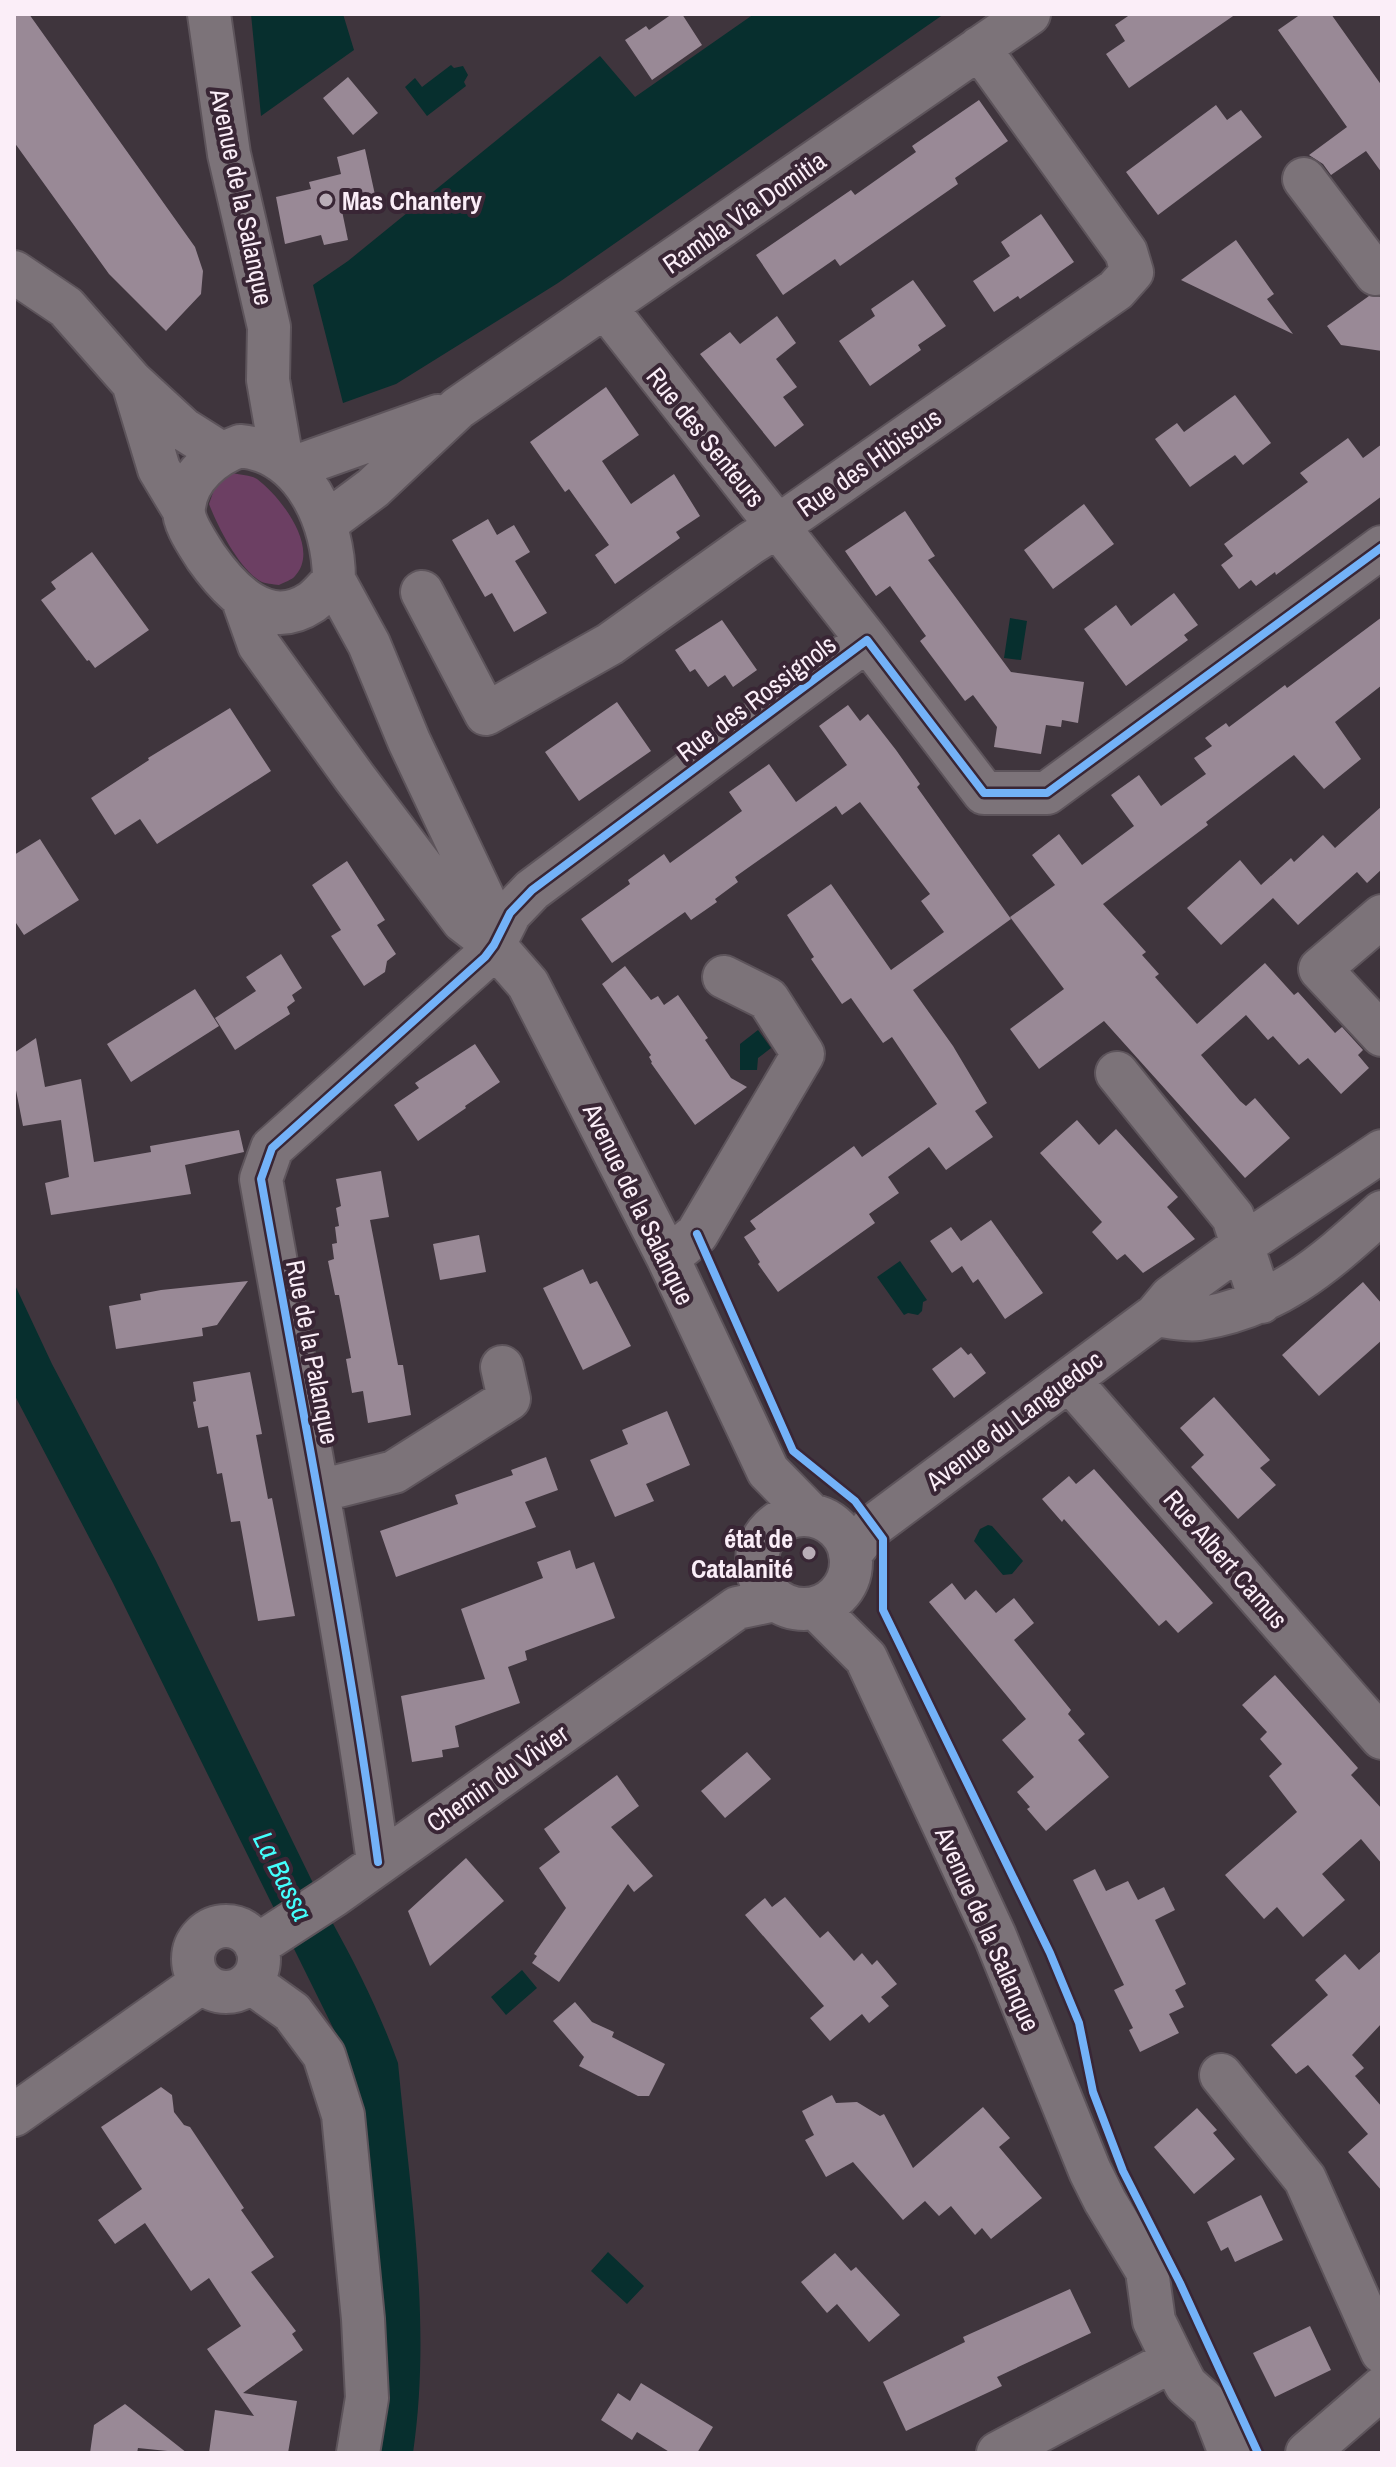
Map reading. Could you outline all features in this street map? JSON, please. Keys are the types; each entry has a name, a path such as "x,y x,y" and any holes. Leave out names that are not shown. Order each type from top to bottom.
{"street":[{"name":"Avenue de la Salanque","path":"209,14 229,154 269,327 268,380 287,465"},
{"name":"Rambla Via Domitia","path":"326,523 373,488 458,408 1029,14"},
{"name":"Rue des Hibiscus","path":"422,592 486,714 610,644 1116,290 1132,272 1126,252 979,48"},
{"path":"1304,179 1376,274 1382,270"},
{"path":"14,272 66,307 132,382 183,429 230,449 257,448 287,465 313,496 326,523 334,553 334,580 369,644 409,741 488,908 494,945"},
{"name":"Rue des Senteurs","path":"606,308 867,640"},
{"name":"Avenue de la Salanque","path":"230,449 252,423 268,380"},
{"path":"132,382 159,469 183,509 196,541 218,573 243,600 267,611 291,611 313,602 334,580"},
{"name":"Rambla Via Domitia","path":"287,465 458,408"},
{"path":"183,509 190,486 203,469 230,449"},
{"name":"Rue des Rossignols","path":"494,945 510,913 532,890 867,640 984,793 1047,793 1382,547"},
{"name":"Avenue de la Salanque","path":"243,600 259,645 355,778 463,921 494,945 528,984 668,1258 768,1471 770,1529"},
{"path":"355,778 409,741"},
{"path":"1382,916 1320,969 1382,1035"},
{"name":"Rue de la Palanque","path":"378,1862 370,1794 319,1491 261,1179 272,1148 485,957 494,945"},
{"path":"668,1258 697,1234 803,1054 768,999 724,977"},
{"path":"1117,1073 1233,1217 1261,1302"},
{"name":"Avenue du Languedoc","path":"845,1538 1069,1380 1156,1315 1171,1297 1241,1246 1382,1151"},
{"path":"1156,1315 1196,1320 1261,1302 1320,1267 1382,1212"},
{"path":"319,1491 394,1472 509,1399 502,1367"},
{"name":"Rue Albert Camus","path":"1069,1380 1382,1738"},
{"name":"Avenue de la Salanque","path":"768,1471 845,1538 863,1624 866,1658 995,1936 1105,2201 1119,2287 1154,2321 1179,2373 1213,2409 1230,2453"},
{"path":"796,1515 845,1538 847,1581 829,1602 816,1608 788,1607 757,1594 758,1550 770,1529 782,1519 796,1515"},
{"name":"Chemin du Vivier","path":"261,1954 378,1862 757,1594"},
{"name":"Avenue de la Salanque","path":"816,1608 866,1658"},
{"path":"261,1954 231,1992 210,1989 193,1966 193,1955 201,1937 209,1931 218,1927 236,1928 251,1938 261,1954 292,2012 324,2055 343,2115 363,2319 367,2398 358,2453"},
{"path":"14,2115 202,1982"},
{"path":"1221,2075 1305,2179 1382,2352"},
{"name":"Avenue de la Salanque","path":"1179,2373 1180,2401 1206,2446 1215,2453"},
{"path":"998,2453 1179,2373"},
{"path":"1307,2453 1382,2388"}],"shaded area":[{"path":"233,473 255,478 266,487 286,510 300,537 302,564 294,577 279,585 260,581 244,566 223,535 209,504 216,484"}],"water":[{"path":"251,14 343,14 354,50 261,116"},
{"path":"754,14 944,14 558,283 396,384 343,403 313,285 348,261 600,56 635,97"},
{"path":"451,65 454,68 463,66 468,75 464,82 466,86 427,116 405,87 415,78 422,87"},
{"path":"1010,618 1027,621 1021,660 1004,658"},
{"path":"758,1030 771,1048 758,1058 757,1070 740,1070 740,1044"},
{"path":"900,1261 927,1300 923,1302 918,1315 904,1315 877,1277"},
{"name":"La Bassa","path":"14,1283 52,1364 156,1561 359,1973 398,2063 420,2307 418,2404 413,2453 370,2453 360,2100 349,2060 113,1583 14,1394"},
{"path":"988,1525 1023,1561 1012,1574 1003,1575 974,1541 980,1529"},
{"path":"522,1970 537,1988 506,2015 491,1997"},
{"path":"608,2252 644,2286 627,2304 591,2271"}],"building":[{"path":"14,14 29,14 195,247 203,271 201,294 166,331 109,274 14,142"},
{"path":"672,14 682,14 702,45 652,80 625,40 646,26 649,30"},
{"path":"1131,14 1236,14 1129,88 1106,54 1125,41 1115,25"},
{"path":"1301,14 1331,14 1382,86 1382,173 1366,151 1331,175 1323,164 1309,155 1347,127 1278,30"},
{"path":"348,77 378,113 353,135 323,98"},
{"path":"979,100 1008,141 955,178 958,184 840,266 835,259 783,295 756,255 851,190 855,195 916,152 912,146"},
{"path":"1216,105 1227,120 1241,110 1262,137 1158,215 1126,172"},
{"name":"Mas Chantery","path":"365,149 377,204 342,211 348,240 324,245 321,235 285,244 276,197 311,189 309,182 341,174 337,157"},
{"path":"1041,214 1074,262 1020,299 1018,296 994,312 973,281 1010,256 1001,242"},
{"path":"1236,240 1274,294 1267,299 1293,334 1181,280"},
{"path":"913,280 946,326 918,345 921,350 870,386 839,341 875,316 871,309"},
{"path":"1369,296 1382,297 1382,351 1341,345 1327,326"},
{"path":"777,316 796,343 776,359 797,387 783,397 804,425 775,447 700,354 730,332 740,344"},
{"path":"606,387 639,435 602,461 631,504 674,474 700,516 676,532 680,538 615,584 595,555 609,545 569,489 565,492 530,442"},
{"path":"1235,395 1271,443 1243,465 1235,455 1190,487 1155,439 1177,423 1184,432"},
{"path":"1348,438 1363,458 1382,444 1382,496 1276,575 1275,572 1256,586 1251,580 1239,589 1221,565 1233,556 1224,544 1308,482 1300,473"},
{"path":"1084,504 1114,544 1053,589 1024,550"},
{"path":"905,511 935,556 928,560 1011,672 1084,682 1078,723 1062,720 1061,727 1046,725 1041,754 994,747 997,727 973,695 965,701 920,641 926,636 890,586 876,596 845,551"},
{"path":"488,519 497,535 514,525 530,552 515,561 547,613 514,632 492,593 485,597 452,540"},
{"path":"92,552 149,630 95,668 41,600 56,589 51,582"},
{"path":"1174,593 1198,625 1184,635 1188,640 1126,686 1084,629 1116,605 1131,626"},
{"path":"1382,617 1382,685 1335,722 1361,759 1324,789 1294,755 1103,904 1146,952 1142,955 1159,974 1155,977 1197,1024 1265,963 1294,995 1298,992 1335,1033 1342,1027 1363,1050 1358,1055 1369,1068 1341,1094 1308,1058 1299,1065 1273,1036 1268,1040 1246,1015 1201,1055 1240,1101 1246,1106 1255,1098 1290,1138 1245,1178 1104,1021 1039,1069 1010,1029 1064,989 1010,917 1055,885 1032,855 1059,834 1082,865 1134,826 1111,795 1139,775 1161,806 1206,774 1194,758 1212,746 1205,738 1226,723 1229,727 1285,685 1287,688"},
{"path":"722,620 757,670 733,687 725,675 708,687 695,669 690,672 675,650"},
{"path":"617,702 651,751 579,801 545,752"},
{"path":"848,705 860,721 868,714 896,750 920,784 917,787 1011,919 913,990 953,1046 987,1103 975,1111 993,1137 946,1170 929,1147 888,1177 899,1193 869,1214 875,1223 778,1292 744,1237 756,1229 750,1221 854,1146 862,1157 937,1104 892,1037 883,1043 851,998 842,1004 811,959 814,957 787,915 831,884 891,970 944,932 921,901 930,894 860,802 842,815 836,806 735,877 738,882 715,899 717,902 691,920 685,912 612,963 581,919 630,884 628,880 664,854 670,863 742,811 729,792 769,764 796,802 847,765 819,726"},
{"path":"230,708 271,771 157,844 140,819 115,835 91,798 148,758"},
{"path":"1382,806 1382,869 1367,883 1357,872 1298,925 1273,898 1221,945 1187,908 1240,860 1261,885 1291,858 1294,862 1323,835 1335,848"},
{"path":"40,839 79,900 24,935 14,920 14,855"},
{"path":"347,861 385,920 377,925 396,954 387,961 385,972 364,986 331,936 341,930 312,885"},
{"path":"281,954 302,988 292,995 295,1001 287,1007 290,1014 235,1050 215,1018 256,991 246,977"},
{"path":"625,966 651,1000 658,996 664,1005 678,995 731,1078 747,1087 695,1125 651,1063 651,1055 602,984"},
{"path":"195,989 219,1026 131,1082 107,1044"},
{"path":"36,1038 45,1087 81,1079 94,1162 151,1152 150,1146 239,1130 244,1152 185,1165 191,1194 51,1215 45,1183 69,1177 61,1120 23,1126 14,1080 14,1053"},
{"path":"475,1044 500,1082 418,1141 394,1105 419,1088 415,1083"},
{"path":"1077,1120 1099,1145 1116,1129 1178,1197 1167,1207 1195,1239 1143,1273 1125,1254 1117,1260 1092,1232 1102,1222 1040,1153"},
{"path":"381,1171 389,1217 370,1220 398,1365 403,1365 411,1415 368,1423 363,1391 352,1393 346,1359 351,1358 339,1295 335,1295 328,1261 334,1259 332,1244 337,1243 335,1227 339,1226 336,1208 341,1206 336,1179"},
{"path":"991,1220 1043,1293 1005,1319 978,1279 973,1283 962,1266 952,1273 930,1241 951,1227 961,1241"},
{"path":"479,1235 486,1272 440,1280 433,1244"},
{"path":"583,1269 590,1284 597,1281 631,1346 583,1370 543,1288"},
{"path":"248,1281 217,1325 202,1328 203,1336 116,1349 109,1306 141,1300 140,1294 161,1290"},
{"path":"1363,1282 1382,1304 1382,1340 1319,1396 1282,1355"},
{"path":"961,1347 968,1355 971,1353 986,1373 954,1398 932,1369"},
{"path":"250,1372 262,1434 256,1435 295,1616 258,1621 240,1521 231,1522 222,1473 217,1474 208,1426 198,1428 193,1402 196,1401 193,1382"},
{"path":"1214,1397 1270,1460 1260,1468 1276,1485 1238,1519 1191,1467 1204,1455 1180,1428"},
{"path":"667,1411 690,1465 646,1484 654,1501 615,1517 590,1460 628,1444 622,1430"},
{"path":"546,1457 558,1490 525,1502 536,1527 396,1577 380,1531 458,1504 455,1495 513,1475 511,1470"},
{"path":"1094,1469 1213,1603 1178,1633 1166,1620 1159,1626 1064,1519 1062,1522 1042,1499 1069,1476 1076,1484"},
{"path":"570,1550 576,1569 594,1562 615,1618 525,1651 527,1660 508,1667 520,1703 455,1726 459,1747 442,1750 443,1757 412,1762 401,1696 485,1679 461,1609 543,1578 537,1562"},
{"path":"952,1583 965,1600 976,1590 996,1613 1014,1598 1034,1623 1014,1640 1071,1710 1068,1714 1085,1734 1078,1740 1109,1777 1046,1831 1017,1792 1034,1777 1002,1740 1026,1719 929,1602"},
{"path":"1275,1675 1358,1768 1351,1775 1382,1809 1382,1864 1361,1839 1322,1874 1345,1900 1303,1937 1277,1907 1264,1919 1225,1875 1297,1812 1269,1776 1282,1764 1260,1739 1267,1732 1242,1705"},
{"path":"747,1752 771,1779 725,1818 701,1791"},
{"path":"617,1775 639,1806 611,1827 653,1876 634,1892 628,1884 559,1982 532,1963 537,1956 534,1954 566,1908 539,1868 560,1852 544,1829"},
{"path":"466,1858 504,1901 430,1966 408,1911"},
{"path":"1095,1869 1106,1891 1128,1881 1138,1900 1164,1887 1175,1910 1155,1920 1186,1984 1175,1990 1184,2007 1169,2014 1179,2033 1140,2052 1129,2030 1133,2028 1114,1990 1124,1985 1073,1880"},
{"path":"785,1897 820,1938 828,1931 854,1961 862,1953 872,1965 877,1960 897,1984 881,1997 889,2006 869,2023 862,2014 830,2041 810,2018 824,2006 745,1915 765,1898 772,1907"},
{"path":"1382,1950 1382,2023 1352,2055 1364,2068 1355,2076 1382,2107 1382,2191 1348,2152 1368,2134 1308,2065 1296,2074 1271,2045 1328,1995 1315,1980 1345,1954 1359,1970"},
{"path":"575,2002 592,2022 614,2032 612,2037 665,2064 649,2096 638,2096 579,2066 584,2057 553,2021"},
{"path":"161,2087 172,2095 174,2112 184,2125 190,2127 274,2257 251,2272 296,2331 292,2334 303,2350 243,2393 297,2401 288,2453 209,2453 215,2410 254,2416 207,2349 241,2326 209,2278 191,2291 145,2223 115,2244 98,2220 142,2189 101,2127"},
{"path":"832,2095 836,2103 857,2102 880,2116 884,2114 913,2168 983,2107 1010,2138 999,2147 1042,2198 991,2239 982,2228 975,2235 951,2206 939,2216 925,2201 903,2220 853,2162 826,2177 805,2140 814,2135 802,2111"},
{"path":"1197,2108 1217,2130 1213,2133 1235,2159 1194,2194 1154,2147"},
{"path":"1261,2195 1283,2240 1235,2262 1228,2247 1221,2251 1207,2222"},
{"path":"835,2253 851,2271 856,2267 900,2315 869,2342 837,2304 827,2313 801,2282"},
{"path":"1070,2289 1091,2333 997,2377 1002,2386 906,2431 883,2382 965,2342 963,2337"},
{"path":"1310,2326 1331,2370 1275,2397 1253,2353"},
{"path":"641,2383 713,2427 697,2453 671,2453 637,2432 632,2440 601,2420 618,2393 630,2401"},
{"path":"125,2404 187,2453 138,2448 137,2453 90,2453 94,2425"}],"cycle path":[{"path":"378,1862 338,1605 261,1179 272,1148 485,957 510,913 532,890 867,640 984,793 1047,793 1382,547"},
{"path":"697,1234 793,1451 855,1501 883,1539 883,1610 1050,1953 1079,2023 1093,2092 1123,2171 1180,2283 1258,2453"}],"place":[{"name":"Mas Chantery","path":"326,200"},
{"name":"état de Catalanité","path":"809,1553"}]}
